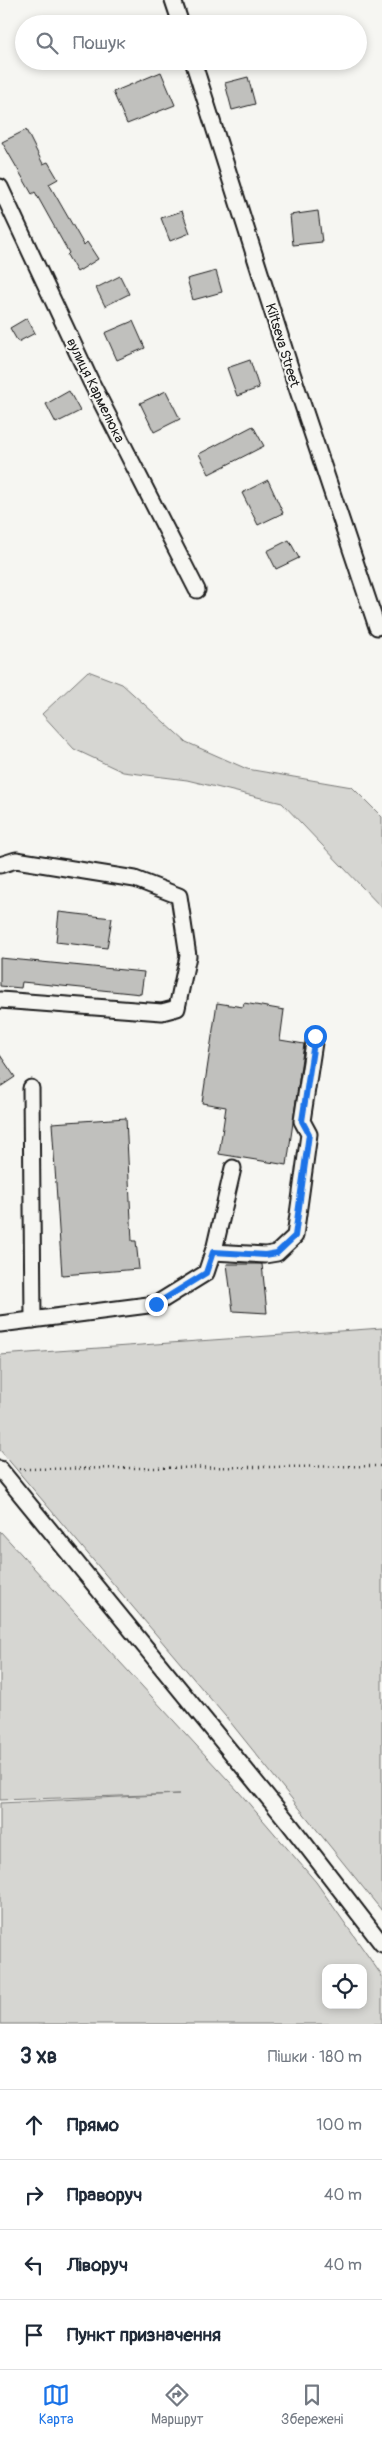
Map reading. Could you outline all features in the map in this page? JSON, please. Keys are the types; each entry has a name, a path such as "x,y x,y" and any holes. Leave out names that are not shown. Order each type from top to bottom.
{"street":[{"path":"173,0 178,15"},
{"name":"Kiltseva Street","path":"197,70 289,364 377,627"},
{"name":"вулиця Кармелюка","path":"0,187 91,382 197,590"},
{"path":"0,865 16,860 135,879 179,896 188,956 178,1008 162,1012 0,1000"},
{"path":"213,1252 265,1255 277,1253 295,1236 309,1134 302,1121 315,1036"},
{"path":"31,1088 33,1320"},
{"path":"0,1324 156,1304 206,1273 213,1252 233,1168"},
{"path":"0,1469 288,1822 382,1944"}],"path":[{"path":"0,1469 382,1466"}],"shaded area":[{"path":"88,671 122,684 186,742 247,769 352,787 382,817 382,908 282,803 187,780 123,772 74,749 42,714"},
{"path":"382,1328 382,1911 231,1723 0,1450 0,1355"},
{"path":"0,1531 239,1792 316,1882 382,1976 382,2024 0,2024 0,1803 179,1794 0,1800"}],"building":[{"path":"161,72 175,105 127,124 113,92"},
{"path":"248,77 255,104 232,110 225,83"},
{"path":"26,130 43,164 48,162 58,179 49,184 84,245 87,242 98,259 77,272 67,255 69,253 35,192 32,194 2,142"},
{"path":"182,211 190,233 170,241 161,218"},
{"path":"318,211 322,242 293,245 290,215"},
{"path":"216,271 222,292 193,300 187,279"},
{"path":"120,276 129,294 105,306 96,288"},
{"path":"27,318 35,333 18,342 10,328"},
{"path":"133,321 145,348 117,360 105,333"},
{"path":"250,360 259,388 237,396 227,368"},
{"path":"69,391 80,411 56,423 46,404"},
{"path":"166,391 180,419 154,432 140,403"},
{"path":"253,426 264,446 209,474 199,454"},
{"path":"268,480 283,513 258,525 242,493"},
{"path":"289,540 299,558 276,569 267,551"},
{"path":"59,912 112,918 107,948 56,942"},
{"path":"0,958 144,972 141,994 22,982 21,988 0,986"},
{"path":"217,1003 243,1007 244,1003 284,1010 280,1040 304,1044 287,1165 219,1154 226,1107 202,1103"},
{"path":"0,1055 15,1077 0,1087"},
{"path":"126,1118 132,1241 136,1241 139,1269 62,1275 52,1123"},
{"path":"227,1264 262,1264 267,1313 233,1311"}],"route":[{"path":"156,1304 206,1273 213,1252 265,1255 277,1253 295,1236 309,1134 302,1121 315,1036"}]}
